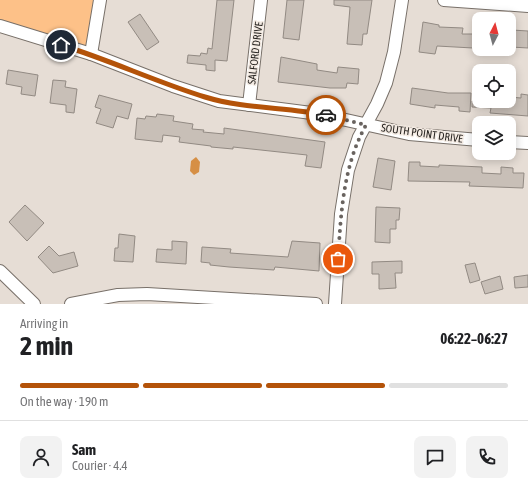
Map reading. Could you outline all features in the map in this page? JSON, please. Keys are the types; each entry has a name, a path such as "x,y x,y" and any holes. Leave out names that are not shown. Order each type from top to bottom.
{"street":[{"path":"91,54 100,0"},
{"name":"SALFORD DRIVE","path":"249,105 261,0"},
{"path":"335,304 341,214 348,170 359,137 386,83 394,52 402,0"},
{"path":"444,0 528,6"},
{"name":"SOUTH POINT DRIVE","path":"0,26 91,54 205,97 249,105 319,114 424,136 472,139"},
{"path":"516,142 528,143"},
{"path":"0,271 34,304"},
{"path":"72,304 86,300 118,295 140,294 316,304"}],"shaded area":[{"path":"0,0 96,0 87,46 77,47 0,21"},
{"path":"196,157 200,162 199,172 194,175 190,171 191,161"}],"building":[{"path":"217,0 234,0 227,61 215,60 215,71 206,70 206,65 187,63 188,55 200,56 201,53 207,54 208,48 212,49"},
{"path":"287,0 304,0 299,40 283,38"},
{"path":"334,0 372,0 367,34 363,34 362,45 347,44 350,7 334,5"},
{"path":"140,14 159,42 147,50 128,22"},
{"path":"423,22 439,25 439,27 463,28 462,34 472,34 472,48 437,46 435,54 419,52"},
{"path":"516,30 528,31 528,48 516,47"},
{"path":"281,57 317,64 317,70 337,73 338,67 359,69 358,84 347,83 346,88 330,88 278,82"},
{"path":"8,70 38,75 35,96 21,94 22,87 6,84"},
{"path":"53,80 66,81 65,87 77,89 74,113 66,112 66,105 50,103"},
{"path":"412,88 448,93 471,93 470,112 459,111 459,107 435,105 435,108 410,104"},
{"path":"521,94 528,95 528,116 490,113 491,108 516,108 516,98 521,98"},
{"path":"99,95 132,104 128,119 117,116 113,128 96,123 101,109 95,107"},
{"path":"157,114 174,116 173,121 193,124 192,129 204,130 203,132 224,134 224,128 325,142 321,168 305,166 307,155 233,147 233,149 211,147 179,142 180,137 163,135 162,142 135,139 137,118 145,119 146,116 156,117"},
{"path":"378,158 395,161 391,190 373,187"},
{"path":"409,162 420,162 420,166 439,167 439,165 482,167 482,173 501,174 501,167 513,168 513,173 524,173 523,188 469,186 470,182 408,181"},
{"path":"25,205 44,223 27,241 9,222"},
{"path":"376,207 400,208 399,220 396,220 396,229 390,229 390,243 375,242"},
{"path":"119,234 135,236 133,262 114,261 115,248 118,248"},
{"path":"172,241 187,242 186,264 156,262 157,249 172,250"},
{"path":"292,241 320,243 319,271 275,267 274,270 229,267 210,265 210,263 201,262 202,247 231,249 230,253 288,257"},
{"path":"49,246 59,256 74,252 78,266 53,273 38,257"},
{"path":"402,261 402,273 395,273 396,288 379,289 379,274 372,274 372,262"},
{"path":"475,263 480,280 470,283 465,265"},
{"path":"528,275 528,287 515,288 514,277"},
{"path":"500,276 503,289 485,294 481,282"}],"way so far":[{"path":"326,115 366,125 359,137 348,170 341,214 338,259"}],"route":[{"path":"61,45 91,54 134,72 219,101 326,115"}]}
